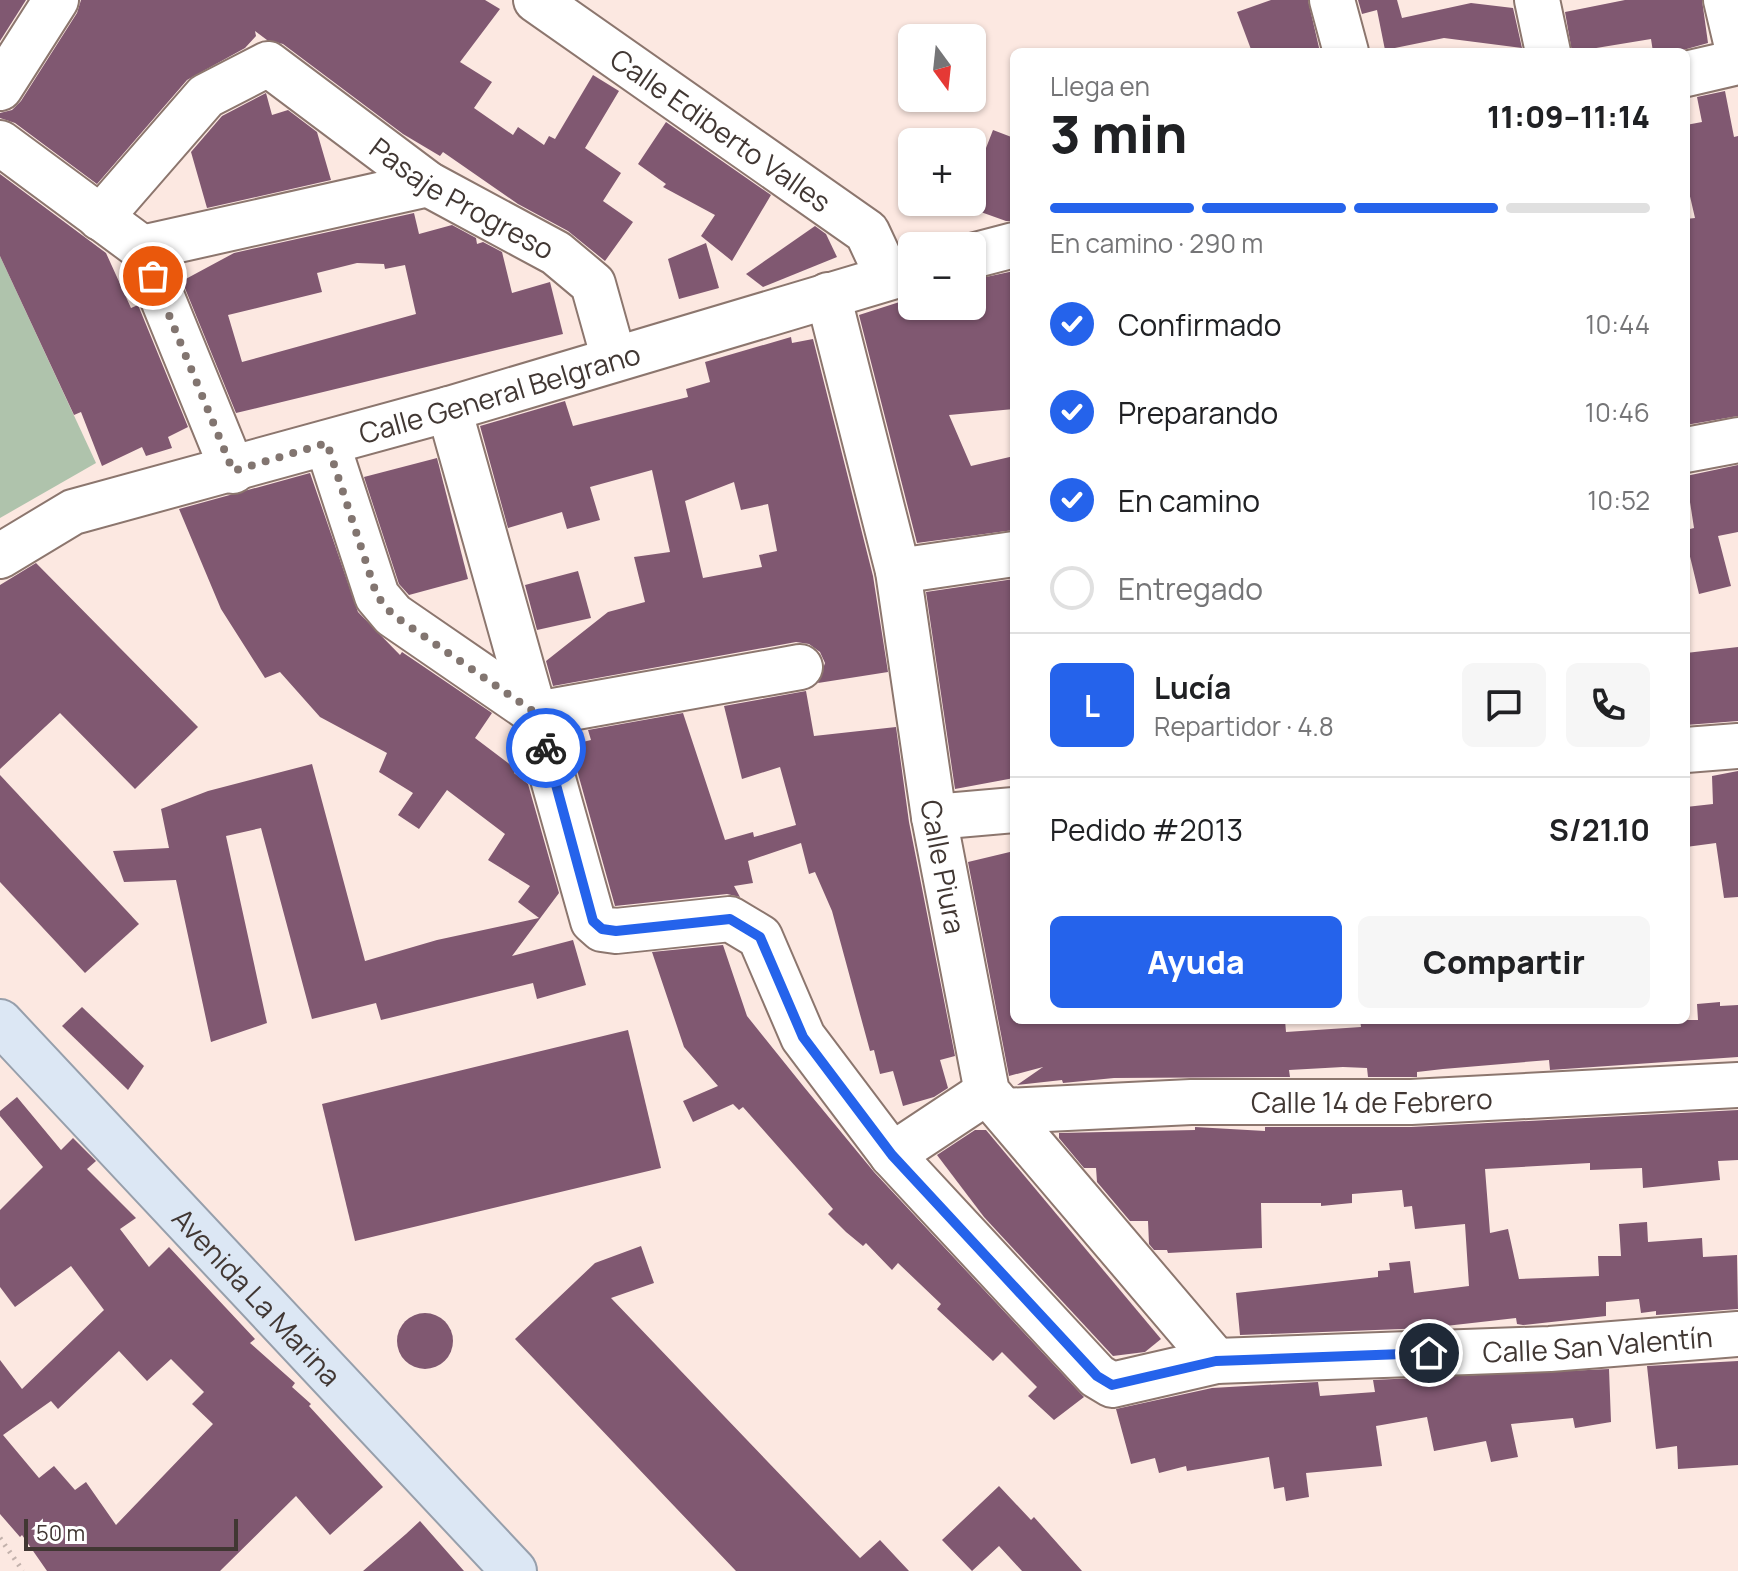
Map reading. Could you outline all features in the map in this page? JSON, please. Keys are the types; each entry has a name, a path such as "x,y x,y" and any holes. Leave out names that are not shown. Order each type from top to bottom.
{"main road":[{"name":"Avenida La Marina","path":"0,1022 514,1571"}],"street":[{"path":"0,88 56,0"},
{"name":"Calle Ediberto Valles","path":"536,0 867,232 898,271"},
{"path":"1332,0 1345,48"},
{"path":"1537,0 1547,48"},
{"path":"1726,0 1738,51"},
{"path":"1690,73 1738,62"},
{"name":"Pasaje Progreso","path":"100,218 206,96 268,64 428,184 556,253 593,284 614,359"},
{"path":"0,143 142,248 233,471"},
{"path":"142,248 428,184"},
{"path":"986,252 1010,246"},
{"name":"Calle General Belgrano","path":"0,556 73,512 233,471 449,409 898,275"},
{"name":"Calle Piura","path":"828,295 898,571 934,817 996,1102 1216,1361"},
{"path":"449,409 537,714"},
{"path":"1690,449 1738,440"},
{"path":"327,443 377,596 393,615 537,714 800,667"},
{"path":"898,571 1010,555"},
{"name":"Calle San Valentín","path":"537,714 593,921 602,929 616,931 730,919 760,937 803,1037 892,1155 1097,1376 1112,1385 1216,1361 1550,1349 1738,1334"},
{"path":"1690,750 1738,746"},
{"path":"934,817 1010,810"},
{"name":"Calle 14 de Febrero","path":"996,1102 1411,1102 1738,1085"},
{"path":"892,1155 996,1102"}],"path":[{"path":"0,1538 23,1571"}],"green space":[{"path":"0,256 96,463 0,518"}],"building":[{"path":"0,0 26,0 0,41"},
{"path":"81,0 485,0 500,9 460,62 492,82 474,108 513,135 518,127 544,145 549,136 555,139 593,75 619,91 585,148 621,173 603,201 633,222 605,261 568,231 518,204 443,152 440,156 403,134 283,44 267,40 255,31 256,36 245,48 187,80 97,184 15,123 0,118 0,113 12,110 21,101 77,13"},
{"path":"1271,0 1308,0 1319,48 1250,48 1237,12"},
{"path":"1358,0 1397,0 1402,18 1471,3 1513,8 1522,48 1444,38 1385,48 1377,10 1362,14"},
{"path":"1625,0 1702,0 1708,43 1690,48 1652,48 1651,39 1596,48 1571,48 1565,12"},
{"path":"1725,91 1734,137 1738,136 1738,416 1690,424 1690,219 1695,218 1690,196 1690,124 1702,122 1697,97"},
{"path":"266,93 272,115 288,110 317,132 331,180 207,208 191,152 222,116"},
{"path":"666,122 771,195 732,261 701,236 715,215 663,187 666,184 638,164"},
{"path":"993,130 1010,136 1010,221 986,214 986,148"},
{"path":"0,174 106,253 131,308 138,305 188,427 168,437 172,448 146,456 142,447 102,466 81,412 74,415 0,256"},
{"path":"414,213 419,234 452,225 476,238 477,244 483,242 502,252 512,293 550,282 563,334 236,413 182,281 234,253","holes":["357,263 384,264 385,269 405,265 416,314 242,362 228,315 322,292 317,273"]},
{"path":"815,226 826,234 837,257 763,287 746,274"},
{"path":"706,243 719,288 679,299 668,259"},
{"path":"1010,272 1010,409 949,415 971,466 1010,457 1010,531 917,543 859,315 898,302 898,320 986,320 986,277"},
{"path":"791,337 792,343 813,339 873,576 888,672 818,683 825,663 820,652 809,644 796,642 553,686 546,661 608,612 645,602 634,557 670,552 652,470 590,487 600,520 567,529 562,512 508,528 480,426 565,401 573,426 688,397 686,389 710,382 705,362","holes":["734,482 741,510 768,504 777,551 759,555 762,567 703,578 685,501"]},
{"path":"437,458 468,579 409,595 399,584 364,477"},
{"path":"1738,465 1738,532 1718,536 1731,586 1699,594 1690,557 1690,529 1694,528 1690,475"},
{"path":"310,473 358,612 400,655 402,652 492,713 475,738 516,769 514,773 528,784 559,893 512,956 573,940 586,985 537,999 533,983 381,1020 376,1003 312,1019 261,828 226,836 267,1023 211,1042 176,880 124,882 113,851 169,848 161,809 208,791 312,764 365,961 437,940 539,918 518,902 530,886 488,860 505,834 447,790 419,829 398,815 413,793 379,772 387,753 320,717 280,672 265,678 221,609 179,509"},
{"path":"36,563 198,727 135,789 60,713 0,769 0,585"},
{"path":"578,571 591,618 537,630 525,585"},
{"path":"1010,580 1010,779 955,789 926,592"},
{"path":"1738,647 1738,721 1690,725 1690,653"},
{"path":"806,691 814,736 896,727 909,822 955,1056 940,1060 948,1088 934,1097 903,1106 893,1071 880,1074 874,1050 870,1051 832,911 815,872 809,874 801,843 748,861 753,883 734,886 740,897 727,894 615,906 570,745 591,740 588,730 683,713 725,840 753,832 754,837 796,825 780,767 742,779 724,706"},
{"path":"1738,771 1738,897 1724,898 1716,843 1690,846 1690,807 1713,804 1712,776"},
{"path":"0,775 139,924 85,973 0,882"},
{"path":"1010,852 1010,1024 1285,1024 1286,1032 1361,1027 1361,1024 1690,1024 1690,1020 1698,1020 1697,1004 1720,1002 1720,1006 1738,1005 1738,1057 1550,1070 1549,1060 1417,1072 1417,1077 1368,1077 1367,1068 1343,1067 1289,1070 1290,1077 1114,1078 1017,1085 1043,1067 1009,1076 968,862"},
{"path":"723,945 747,1016 874,1172 1084,1397 1054,1420 1028,1396 1037,1387 1002,1352 993,1361 937,1309 941,1304 898,1263 892,1270 866,1243 863,1246 828,1214 833,1209 743,1107 739,1110 733,1104 693,1122 683,1101 718,1086 684,1047 652,952"},
{"path":"82,1007 144,1066 128,1090 62,1026"},
{"path":"628,1030 661,1168 355,1241 322,1104"},
{"path":"17,1097 61,1150 73,1138 96,1161 87,1169 136,1218 120,1229 149,1267 169,1247 255,1339 250,1343 295,1383 292,1387 311,1404 309,1406 383,1487 330,1535 296,1496 220,1571 47,1571 22,1535 20,1537 0,1514 0,1360 22,1389 104,1310 71,1266 15,1307 0,1287 0,1210 43,1167 0,1116 0,1111","holes":["119,1351 147,1381 171,1359 204,1392 192,1404 213,1424 116,1525 86,1482 75,1490 54,1466 39,1478 3,1435 51,1401 58,1409"]},
{"path":"1738,1110 1738,1160 1718,1161 1720,1180 1643,1188 1642,1168 1590,1170 1590,1163 1485,1169 1490,1233 1508,1229 1519,1279 1599,1276 1598,1256 1621,1256 1619,1224 1647,1222 1648,1242 1702,1238 1703,1257 1737,1255 1738,1309 1656,1315 1656,1311 1641,1313 1639,1299 1606,1302 1606,1316 1523,1325 1517,1324 1516,1318 1428,1328 1240,1335 1236,1293 1378,1277 1378,1271 1390,1270 1389,1263 1410,1261 1414,1293 1469,1286 1465,1224 1415,1229 1412,1206 1404,1207 1402,1190 1352,1194 1352,1203 1321,1206 1321,1203 1261,1203 1262,1248 1168,1253 1167,1250 1154,1250 1149,1244 1148,1221 1130,1221 1097,1182 1096,1168 1084,1168 1059,1138 1059,1133 1195,1130 1195,1127 1265,1131 1265,1127 1411,1127"},
{"path":"975,1130 986,1130 1161,1339 1145,1352 1113,1356 984,1217 937,1155"},
{"path":"641,1246 654,1283 611,1298 860,1558 880,1540 909,1571 736,1571 515,1339 595,1263"},
{"path":"425,1313 445,1321 453,1341 445,1361 425,1369 405,1361 397,1341 405,1321"},
{"path":"1738,1361 1738,1465 1678,1469 1677,1446 1656,1449 1647,1366"},
{"path":"1609,1369 1611,1422 1575,1428 1573,1418 1511,1424 1518,1457 1491,1462 1486,1441 1434,1451 1427,1417 1376,1426 1382,1466 1306,1473 1309,1497 1286,1501 1284,1487 1274,1489 1269,1457 1187,1471 1186,1466 1159,1473 1155,1458 1131,1464 1116,1409 1212,1388 1318,1382 1320,1396 1375,1392 1373,1380"},
{"path":"999,1486 1031,1520 1034,1517 1082,1571 1022,1571 999,1546 972,1571 942,1540"},
{"path":"420,1521 464,1571 363,1571 406,1534"}],"way so far":[{"path":"153,276 233,471 327,443 377,596 393,615 537,714 546,748"}],"route":[{"path":"546,748 593,921 602,929 616,931 730,919 760,937 803,1037 892,1155 1097,1376 1112,1385 1216,1361 1429,1353"}]}
